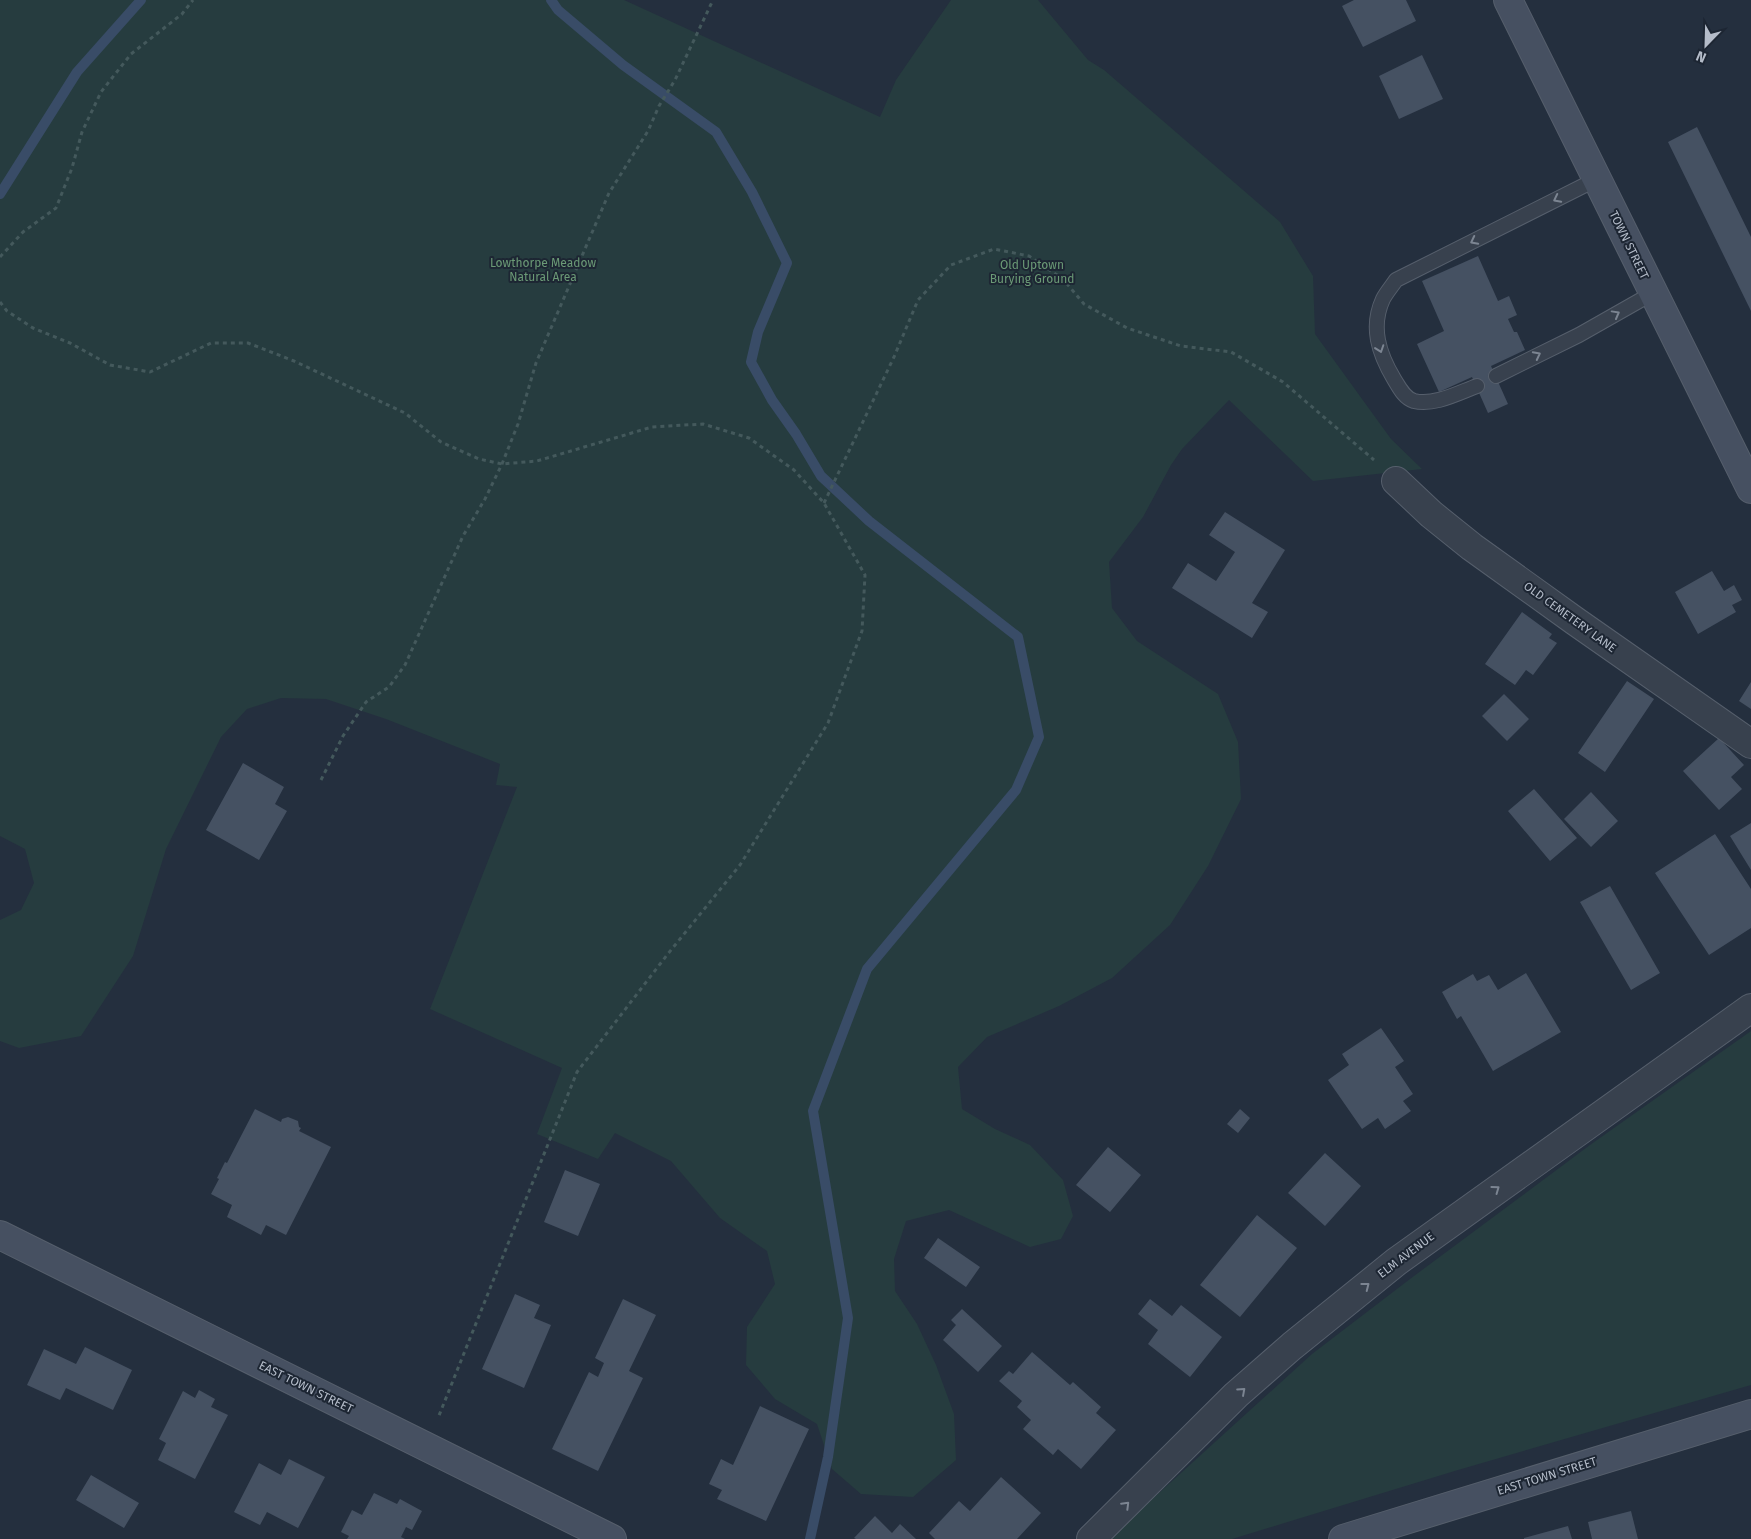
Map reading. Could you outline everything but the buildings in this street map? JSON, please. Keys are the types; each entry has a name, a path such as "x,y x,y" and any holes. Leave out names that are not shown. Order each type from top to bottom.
{"street":[{"name":"TOWN STREET","path":"1508,0 1751,489"},
{"name":"OLD CEMETERY LANE","path":"1396,480 1432,514 1466,542 1574,621 1751,744"},
{"name":"ELM AVENUE","path":"1091,1539 1236,1395 1346,1301 1396,1262 1751,1008"},
{"name":"EAST TOWN STREET","path":"0,1235 612,1539"},
{"name":"EAST TOWN STREET","path":"1349,1538 1751,1414"}],"lane":[{"path":"1477,386 1442,399 1415,401 1406,397 1386,365 1378,344 1377,319 1383,298 1396,280 1597,179"},
{"path":"1496,376 1579,334 1653,293"}],"path":[{"path":"0,257 23,232 56,208 72,168 82,132 101,92 131,54 182,14 193,0"},
{"path":"321,780 343,736 366,702 389,687 405,665 463,536 485,499 502,464 518,424 536,362 609,194 648,131 712,0"},
{"path":"824,503 894,357 918,300 951,265 994,249 1029,256 1063,280 1084,304 1127,328 1181,346 1231,352 1284,382 1396,480"},
{"path":"0,302 7,311 32,328 70,343 110,365 150,372 211,343 248,343 294,361 405,413 441,442 479,459 502,464 537,462 652,427 703,424 749,438 794,470 824,503 865,575 862,631 828,723 740,864 577,1072 437,1422 425,1446"}],"green space":[{"path":"0,0 624,0 880,117 896,80 951,0 1038,0 1088,60 1104,70 1280,222 1313,276 1315,334 1391,439 1422,469 1313,481 1229,400 1182,449 1171,465 1143,517 1109,562 1112,608 1137,641 1218,694 1238,742 1241,799 1208,866 1170,925 1112,978 1059,1006 987,1037 958,1067 962,1109 995,1129 1030,1145 1063,1180 1073,1216 1061,1239 1030,1247 949,1210 906,1221 894,1259 895,1291 917,1324 936,1365 954,1414 956,1460 913,1497 861,1494 832,1469 817,1424 775,1399 746,1365 747,1327 775,1284 767,1251 720,1218 671,1161 615,1133 598,1159 537,1134 562,1068 430,1009 517,787 496,785 500,764 386,719 326,699 281,698 247,709 221,737 166,849 133,956 81,1036 19,1048 0,1041 0,920 21,910 34,883 25,849 0,836"},
{"path":"1751,1031 1751,1385 1458,1470 1232,1539 1112,1539 1148,1503 1312,1354 1590,1145"}],"waterway":[{"path":"0,194 77,72 141,0"},
{"path":"551,0 558,10 623,65 716,132 752,192 787,263 758,332 751,362 772,400 796,434 821,476 869,521 1018,637 1039,737 1016,790 867,969 813,1111 848,1318 828,1457 810,1539"}],"park label":[{"name":"Lowthorpe Meadow Natural Area","path":"543,270"},
{"name":"Old Uptown Burying Ground","path":"1032,272"}]}
